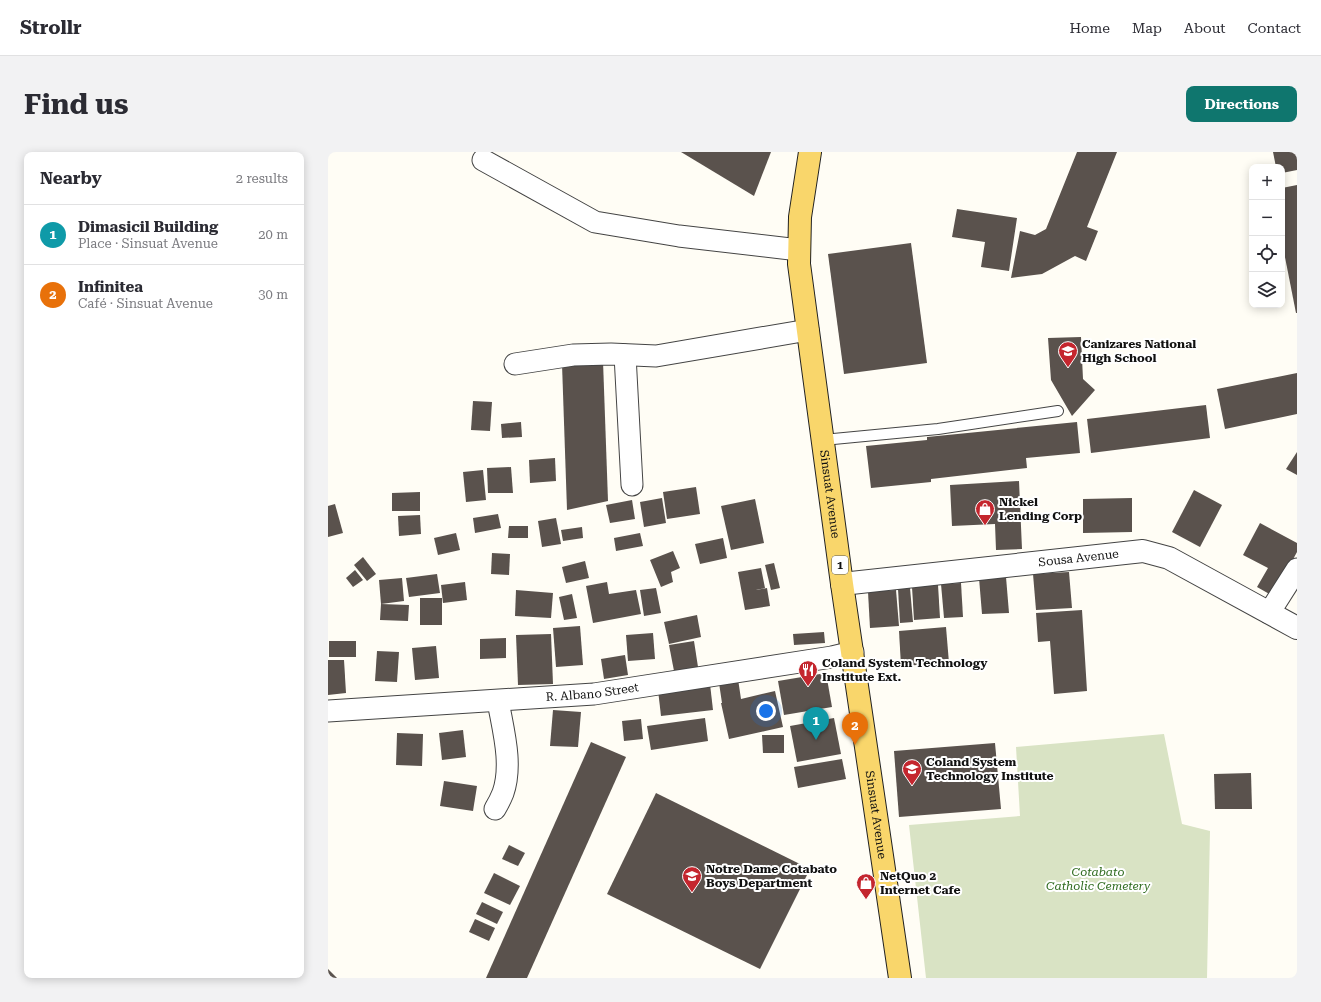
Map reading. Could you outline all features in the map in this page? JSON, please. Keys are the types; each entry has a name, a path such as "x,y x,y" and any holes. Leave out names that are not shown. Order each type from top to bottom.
{"main road":[{"name":"Sinsuat Avenue","path":"810,152 800,217 799,264 842,584 900,978"}],"street":[{"path":"483,160 595,222 679,236 799,250"},
{"path":"515,364 573,355 656,356 808,330"},
{"path":"625,355 632,485"},
{"name":"Sousa Avenue","path":"842,584 1143,551 1169,558 1297,628"},
{"path":"1269,613 1297,569"},
{"name":"R. Albano Street","path":"328,710 498,701 594,694 832,657 853,652"},
{"path":"495,809 503,792 507,758 498,701"}],"lane":[{"path":"823,440 938,429 1058,411"}],"green space":[{"name":"Cotabato Catholic Cemetery","path":"1164,734 1182,824 1210,831 1207,978 926,978 909,825 1020,816 1016,747"}],"building":[{"path":"681,152 771,152 754,196"},
{"path":"1077,152 1117,152 1087,227 1098,231 1086,261 1075,256 1042,274 1011,278 1020,231 1035,235 1046,229"},
{"path":"1273,152 1297,152 1297,170 1285,172 1285,164 1275,164"},
{"path":"1297,185 1297,313 1285,257 1285,187"},
{"path":"957,209 1017,218 1009,271 981,267 985,242 952,237"},
{"path":"911,243 927,363 844,374 828,254"},
{"path":"1081,337 1083,379 1095,390 1072,416 1051,380 1048,338"},
{"path":"603,361 608,501 567,510 562,364"},
{"path":"1297,373 1297,414 1225,429 1217,389"},
{"path":"473,401 492,402 490,431 471,430"},
{"path":"1206,405 1210,438 1091,453 1087,419"},
{"path":"521,422 522,437 502,438 501,424"},
{"path":"1077,422 1080,453 1026,458 1027,468 931,479 931,482 871,488 866,446 927,440 927,437"},
{"path":"1297,452 1297,475 1286,469"},
{"path":"555,458 556,481 530,483 529,460"},
{"path":"511,467 513,493 488,493 487,468"},
{"path":"483,470 486,500 466,502 463,472"},
{"path":"1019,481 1022,549 996,550 995,524 952,526 950,485"},
{"path":"696,487 700,514 667,519 663,492"},
{"path":"1194,490 1222,505 1200,547 1172,532"},
{"path":"420,492 420,511 392,511 392,493"},
{"path":"662,498 666,523 644,527 640,502"},
{"path":"1132,498 1132,532 1083,533 1083,499"},
{"path":"755,499 764,543 731,550 721,506"},
{"path":"632,500 635,519 610,523 606,505"},
{"path":"335,504 343,533 328,537 328,506"},
{"path":"498,514 501,528 475,533 473,518"},
{"path":"420,515 421,534 399,536 398,516"},
{"path":"556,518 561,544 542,547 538,521"},
{"path":"1260,523 1297,543 1297,552 1273,596 1257,587 1268,568 1243,555"},
{"path":"509,526 528,526 528,538 508,538"},
{"path":"582,527 583,538 563,541 561,530"},
{"path":"456,533 460,550 438,555 434,538"},
{"path":"640,533 643,546 616,551 614,538"},
{"path":"723,538 727,558 700,564 695,544"},
{"path":"673,551 680,568 671,572 673,582 661,587 650,560"},
{"path":"492,553 510,554 509,575 491,574"},
{"path":"363,557 376,574 367,581 354,565"},
{"path":"585,561 589,578 566,583 562,567"},
{"path":"774,563 780,588 771,590 765,565"},
{"path":"761,568 765,588 756,590 767,588 770,606 745,610 738,572"},
{"path":"355,570 363,580 353,587 346,578"},
{"path":"1069,572 1072,608 1036,610 1033,574"},
{"path":"437,574 440,593 409,597 406,578"},
{"path":"1006,577 1009,613 982,614 979,578"},
{"path":"402,578 404,601 381,604 379,580"},
{"path":"465,582 467,600 443,603 441,585"},
{"path":"607,582 609,594 636,590 641,614 593,623 586,586"},
{"path":"961,583 963,617 944,618 941,584"},
{"path":"938,585 940,618 914,620 912,587"},
{"path":"656,588 661,613 644,616 640,590"},
{"path":"910,588 913,622 900,623 898,589"},
{"path":"516,590 553,593 551,618 515,616"},
{"path":"896,590 899,626 870,628 868,592"},
{"path":"572,594 577,618 564,620 559,597"},
{"path":"420,598 442,598 442,625 420,625"},
{"path":"381,604 409,605 408,621 380,620"},
{"path":"1082,610 1087,691 1054,694 1050,641 1038,642 1036,613"},
{"path":"697,615 701,637 669,644 664,622"},
{"path":"580,626 583,665 556,667 553,628"},
{"path":"946,627 949,663 901,666 899,631"},
{"path":"824,632 825,643 794,645 793,634"},
{"path":"653,633 655,659 628,661 626,635"},
{"path":"551,634 553,684 518,685 516,635"},
{"path":"506,638 506,658 480,659 480,639"},
{"path":"329,641 356,641 356,657 329,657"},
{"path":"694,641 698,667 674,671 669,645"},
{"path":"436,646 439,678 415,680 412,648"},
{"path":"377,651 399,652 397,682 375,681"},
{"path":"625,655 628,675 604,679 601,659"},
{"path":"328,660 344,660 346,693 328,695"},
{"path":"826,673 832,707 784,715 778,681"},
{"path":"738,679 741,699 775,691 783,727 729,739 721,703 719,683"},
{"path":"710,684 713,710 661,716 658,690"},
{"path":"553,710 581,712 578,747 550,746"},
{"path":"705,718 708,741 651,750 647,726"},
{"path":"834,718 841,754 797,762 790,726"},
{"path":"641,719 643,739 624,741 622,721"},
{"path":"463,730 466,757 442,760 439,733"},
{"path":"397,733 423,734 422,766 396,765"},
{"path":"762,735 784,735 784,753 763,753"},
{"path":"591,742 626,757 527,978 486,978"},
{"path":"995,743 1001,809 899,817 894,751"},
{"path":"842,759 846,779 798,788 794,767"},
{"path":"1251,773 1252,809 1215,809 1214,774"},
{"path":"444,781 477,786 473,811 440,806"},
{"path":"656,793 810,869 760,969 607,894"},
{"path":"509,845 525,853 518,866 502,859"},
{"path":"494,873 520,886 510,905 484,893"},
{"path":"482,902 503,912 497,924 476,914"},
{"path":"475,919 495,928 489,941 469,932"},
{"path":"328,969 337,978 328,978"}],"place":[{"name":"Canizares National High School","path":"1068,368"},
{"name":"Nickel Lending Corp","path":"985,526"},
{"name":"Coland System Technology Institute Ext.","path":"808,687"},
{"name":"Dimasicil Building","path":"816,740"},
{"name":"Infinitea","path":"855,745"},
{"name":"Coland System Technology Institute","path":"912,786"},
{"name":"Notre Dame Cotabato Boys Department","path":"692,893"},
{"name":"NetQuo 2 Internet Cafe","path":"866,900"}]}
